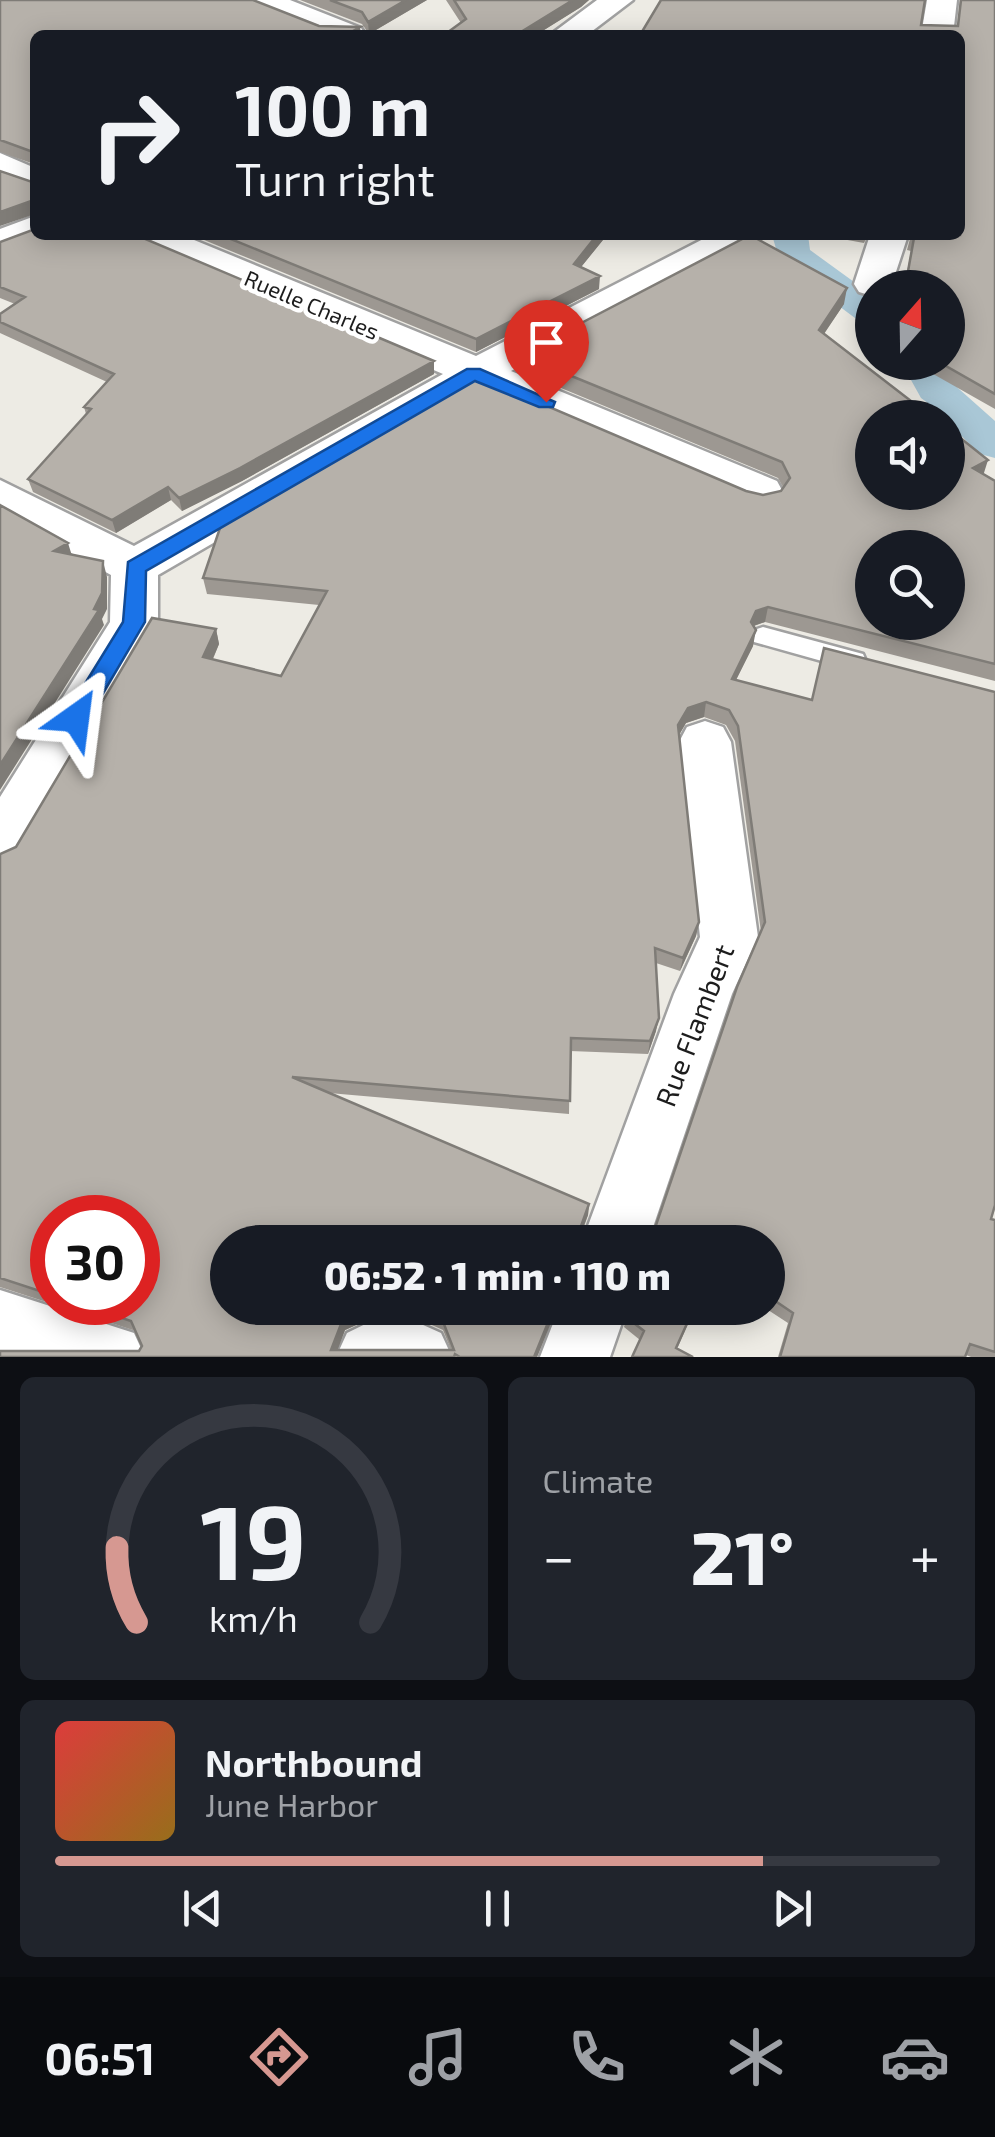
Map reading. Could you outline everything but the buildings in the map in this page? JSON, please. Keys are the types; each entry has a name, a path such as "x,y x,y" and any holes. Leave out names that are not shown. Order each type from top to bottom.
{"street":[{"path":"264,0 316,8 344,30"},
{"path":"573,30 618,0"},
{"path":"938,30 942,0"},
{"path":"0,164 30,179"},
{"path":"0,243 30,229"},
{"name":"Ruelle Charles","path":"162,240 762,492"},
{"path":"136,568 474,374 732,240"},
{"path":"878,270 887,240"},
{"path":"0,494 136,568"},
{"path":"0,844 134,622 136,568"},
{"name":"Rue Flambert","path":"621,1225 702,994 730,938 705,742"},
{"path":"0,1324 110,1357"},
{"path":"575,1357 586,1325"},
{"path":"371,1357 392,1345 417,1357"}],"lane":[{"path":"762,636 884,670"}],"waterway":[{"path":"791,240 793,254 855,300"},
{"path":"930,380 995,444"}],"route":[{"path":"76,718 134,622 136,568 474,374 546,402"}]}
